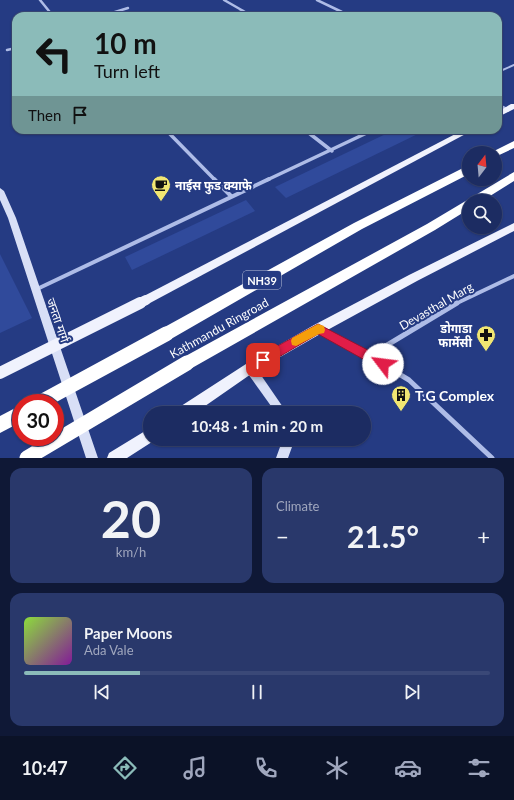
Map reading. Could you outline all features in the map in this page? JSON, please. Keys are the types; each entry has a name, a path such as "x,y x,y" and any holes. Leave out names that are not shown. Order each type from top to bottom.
{"highway":[{"path":"502,150 514,144"},
{"name":"Kathmandu Ringroad","path":"56,394 358,226 462,173"},
{"path":"485,194 514,176"},
{"name":"Kathmandu Ringroad","path":"27,458 187,363 462,208"},
{"path":"0,425 12,418"}],"main road":[{"path":"502,113 511,108"},
{"path":"0,373 146,300 461,134"},
{"name":"जनता मार्ग","path":"0,191 12,218 92,458"},
{"path":"194,406 250,368 318,329 413,278 514,227"},
{"path":"250,368 277,406"},
{"path":"114,458 143,439"},
{"path":"282,458 286,446"}],"street":[{"path":"40,0 50,12"},
{"path":"224,0 243,11"},
{"path":"317,0 342,12"},
{"path":"115,12 128,8"},
{"path":"7,50 12,49"},
{"path":"170,134 231,196"},
{"path":"311,134 332,151"},
{"path":"35,290 231,196 332,151 365,134"},
{"name":"Devasthal Marg","path":"369,356 462,300 514,276"},
{"path":"318,329 369,356 409,380 492,458"}],"lane":[{"path":"502,70 514,65"}],"shaded area":[{"path":"386,134 418,134 286,198 275,187"},
{"path":"246,200 255,211 132,270 125,257"},
{"path":"0,254 32,318 0,333"}],"slow traffic":[{"path":"296,341 318,329 320,330"}],"place":[{"name":"नाईस फुड क्याफे","path":"161,202"},
{"name":"डोगाडा फार्मेसी","path":"486,352"},
{"name":"T.G Complex","path":"401,412"}],"route":[{"path":"263,360 318,329 383,364"}]}
